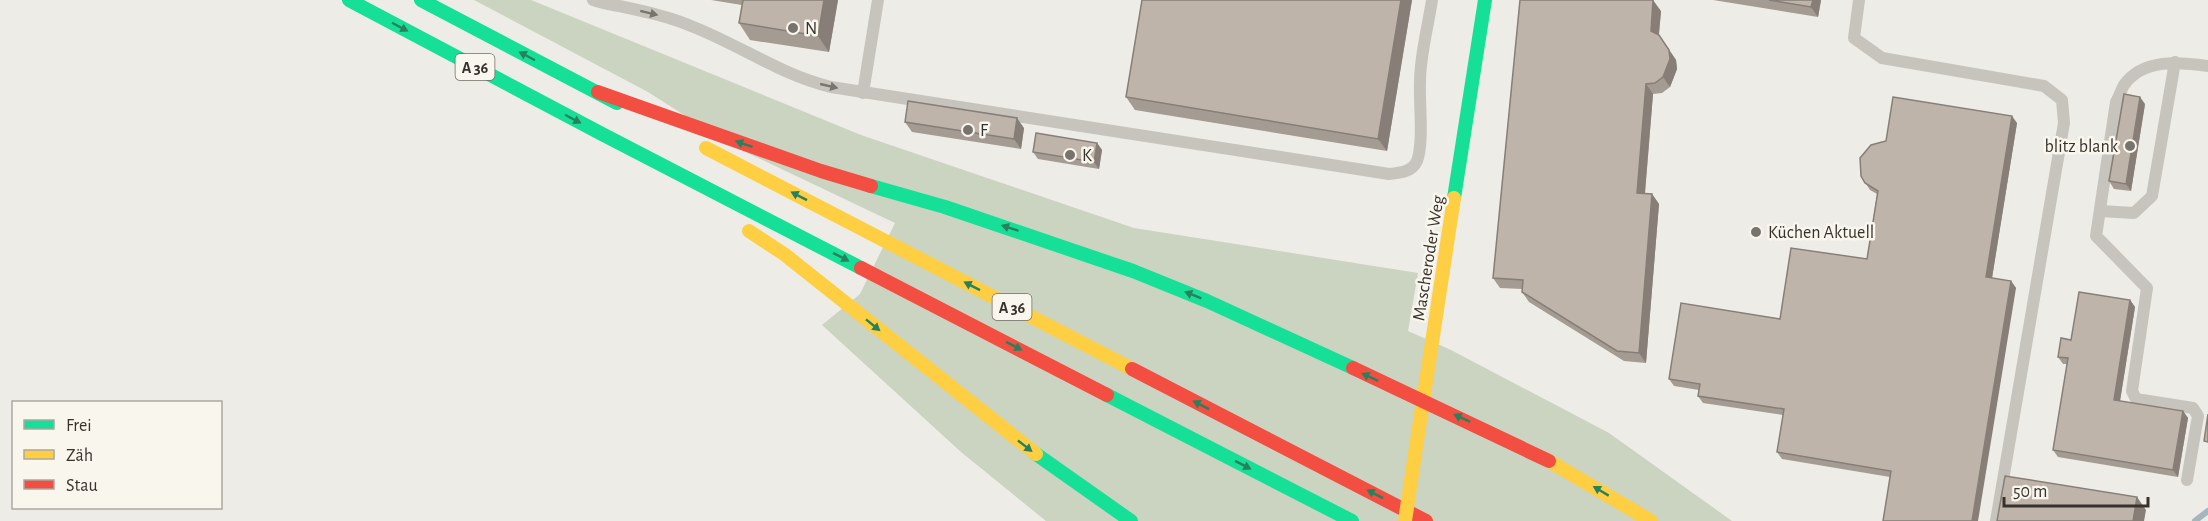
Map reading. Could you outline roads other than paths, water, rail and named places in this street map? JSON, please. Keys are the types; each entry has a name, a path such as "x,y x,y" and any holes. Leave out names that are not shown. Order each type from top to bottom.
{"main road":[{"name":"A 36","path":"349,0 602,134 1352,521"},
{"name":"A 36","path":"421,0 1426,521"},
{"name":"Mascheroder Weg","path":"1405,521 1485,0"},
{"path":"598,92 821,171 945,207 1133,271 1207,301 1552,462 1652,521"},
{"path":"602,134 717,210"},
{"path":"736,222 784,254 1040,458 1131,521"}],"lane":[{"path":"593,0 688,24 722,38 760,60 804,80 863,93 1389,174 1401,173 1410,169 1417,161 1420,121 1419,80 1432,0"},
{"path":"863,93 878,0"},
{"path":"1859,0 1854,38 1882,58 2044,86 2062,100 2064,123 1996,521"},
{"path":"2187,480 2198,416 2193,408 2136,399 2132,391 2147,288 2096,236 2116,102 2125,84 2139,72 2156,65 2175,62 2208,66"},
{"path":"2100,211 2134,213 2152,196 2175,62"}],"waterway":[{"path":"2195,521 2208,511"}],"place":[{"name":"N","path":"793,28"},
{"name":"F","path":"968,130"},
{"name":"blitz blank","path":"2130,146"},
{"name":"K","path":"1070,155"},
{"name":"Küchen Aktuell","path":"1756,232"}]}
